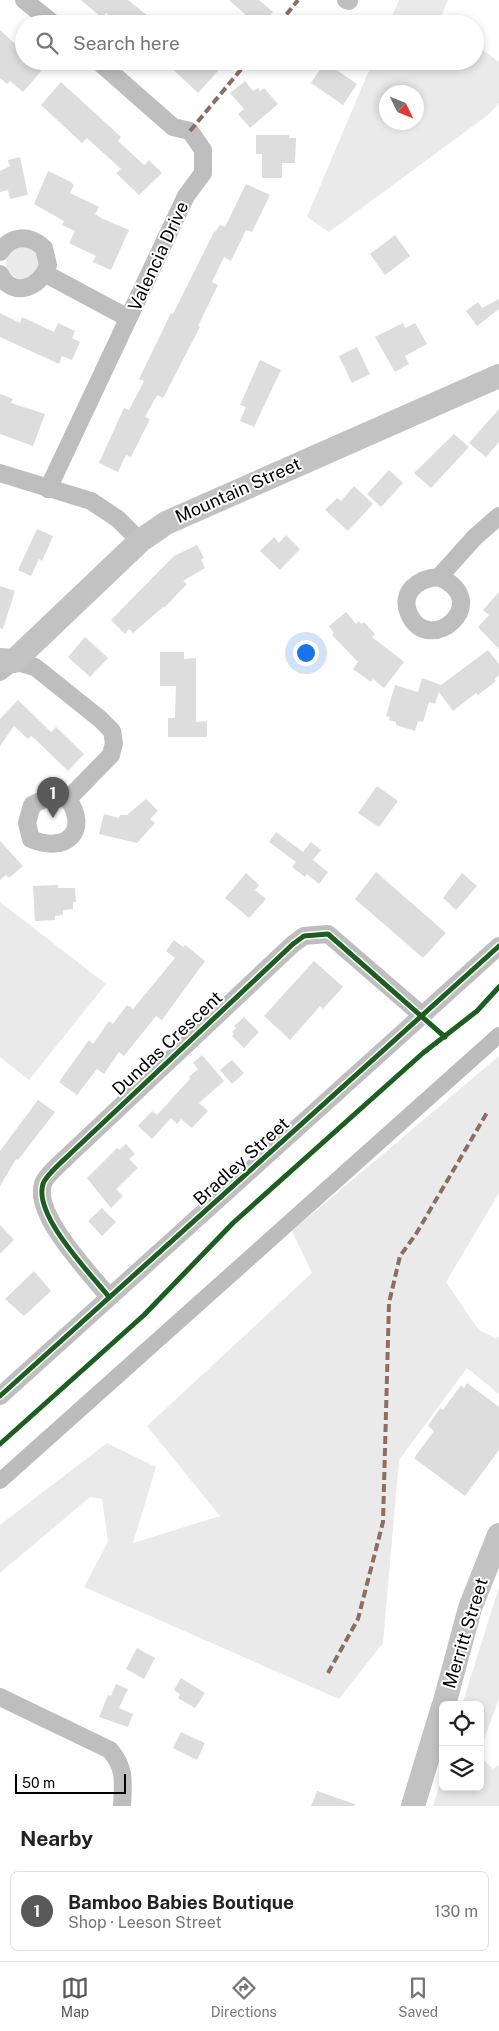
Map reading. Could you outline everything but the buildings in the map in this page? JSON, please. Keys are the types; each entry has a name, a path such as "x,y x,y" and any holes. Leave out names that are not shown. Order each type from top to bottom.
{"street":[{"path":"24,0 43,15"},
{"name":"Valencia Drive","path":"48,489 186,196 203,173 203,150 190,131 173,126 108,70"},
{"path":"0,252 12,240 20,238 37,242 47,256 46,274 33,286 25,288 8,284 0,274"},
{"path":"46,274 128,318"},
{"name":"Mountain Street","path":"5,665 140,542 166,523 499,376"},
{"path":"0,473 91,501 118,518 140,542"},
{"path":"439,577 475,537 499,516"},
{"path":"5,665 35,667 100,718 112,731 114,743 111,755 68,800"},
{"name":"Dundas Crescent","path":"109,1297 48,1219 41,1197 43,1182 71,1153 293,944 304,936 328,934 423,1016"},
{"name":"Bradley Street","path":"0,1396 499,946"},
{"name":"Merritt Street","path":"444,1701 470,1608 499,1535"},
{"path":"0,1697 110,1750 120,1762 122,1806"},
{"name":"Merritt Street","path":"413,1806 439,1719"}],"shaded area":[{"path":"399,0 448,0 441,15 393,15"},
{"path":"484,51 499,62 499,103 488,115 329,232 307,217 369,70 484,70"},
{"path":"23,245 35,250 40,262 35,274 23,279 11,274 6,262 11,250"},
{"path":"0,902 106,984 29,1080 0,1057"},
{"path":"499,1056 499,1193 446,1282 478,1329 496,1339 499,1336 499,1394 467,1368 399,1460 383,1643 339,1699 84,1587 108,1542 102,1499 90,1497 0,1573 0,1525 107,1443 156,1467 133,1543 220,1516 147,1426 312,1273 292,1231"},
{"path":"499,1587 499,1699 484,1739 484,1701 463,1701"},
{"path":"484,1760 493,1769 499,1765 499,1806 433,1806 439,1786 439,1791 484,1791"}],"waterway":[{"path":"0,1481 499,1035"}],"marked path":[{"path":"286,15 298,0"},
{"path":"190,131 241,70"},
{"path":"328,1673 358,1619 383,1522 389,1303 400,1256 416,1234 488,1111"}],"cycle path":[{"path":"109,1297 77,1259 54,1227 42,1197 44,1181 293,944 304,936 328,934 445,1037"},
{"path":"0,1396 499,946"},
{"path":"0,1444 144,1315 233,1223 423,1053 477,1011 499,987"}],"place":[{"name":"Bamboo Babies Boutique","path":"53,818"}]}
